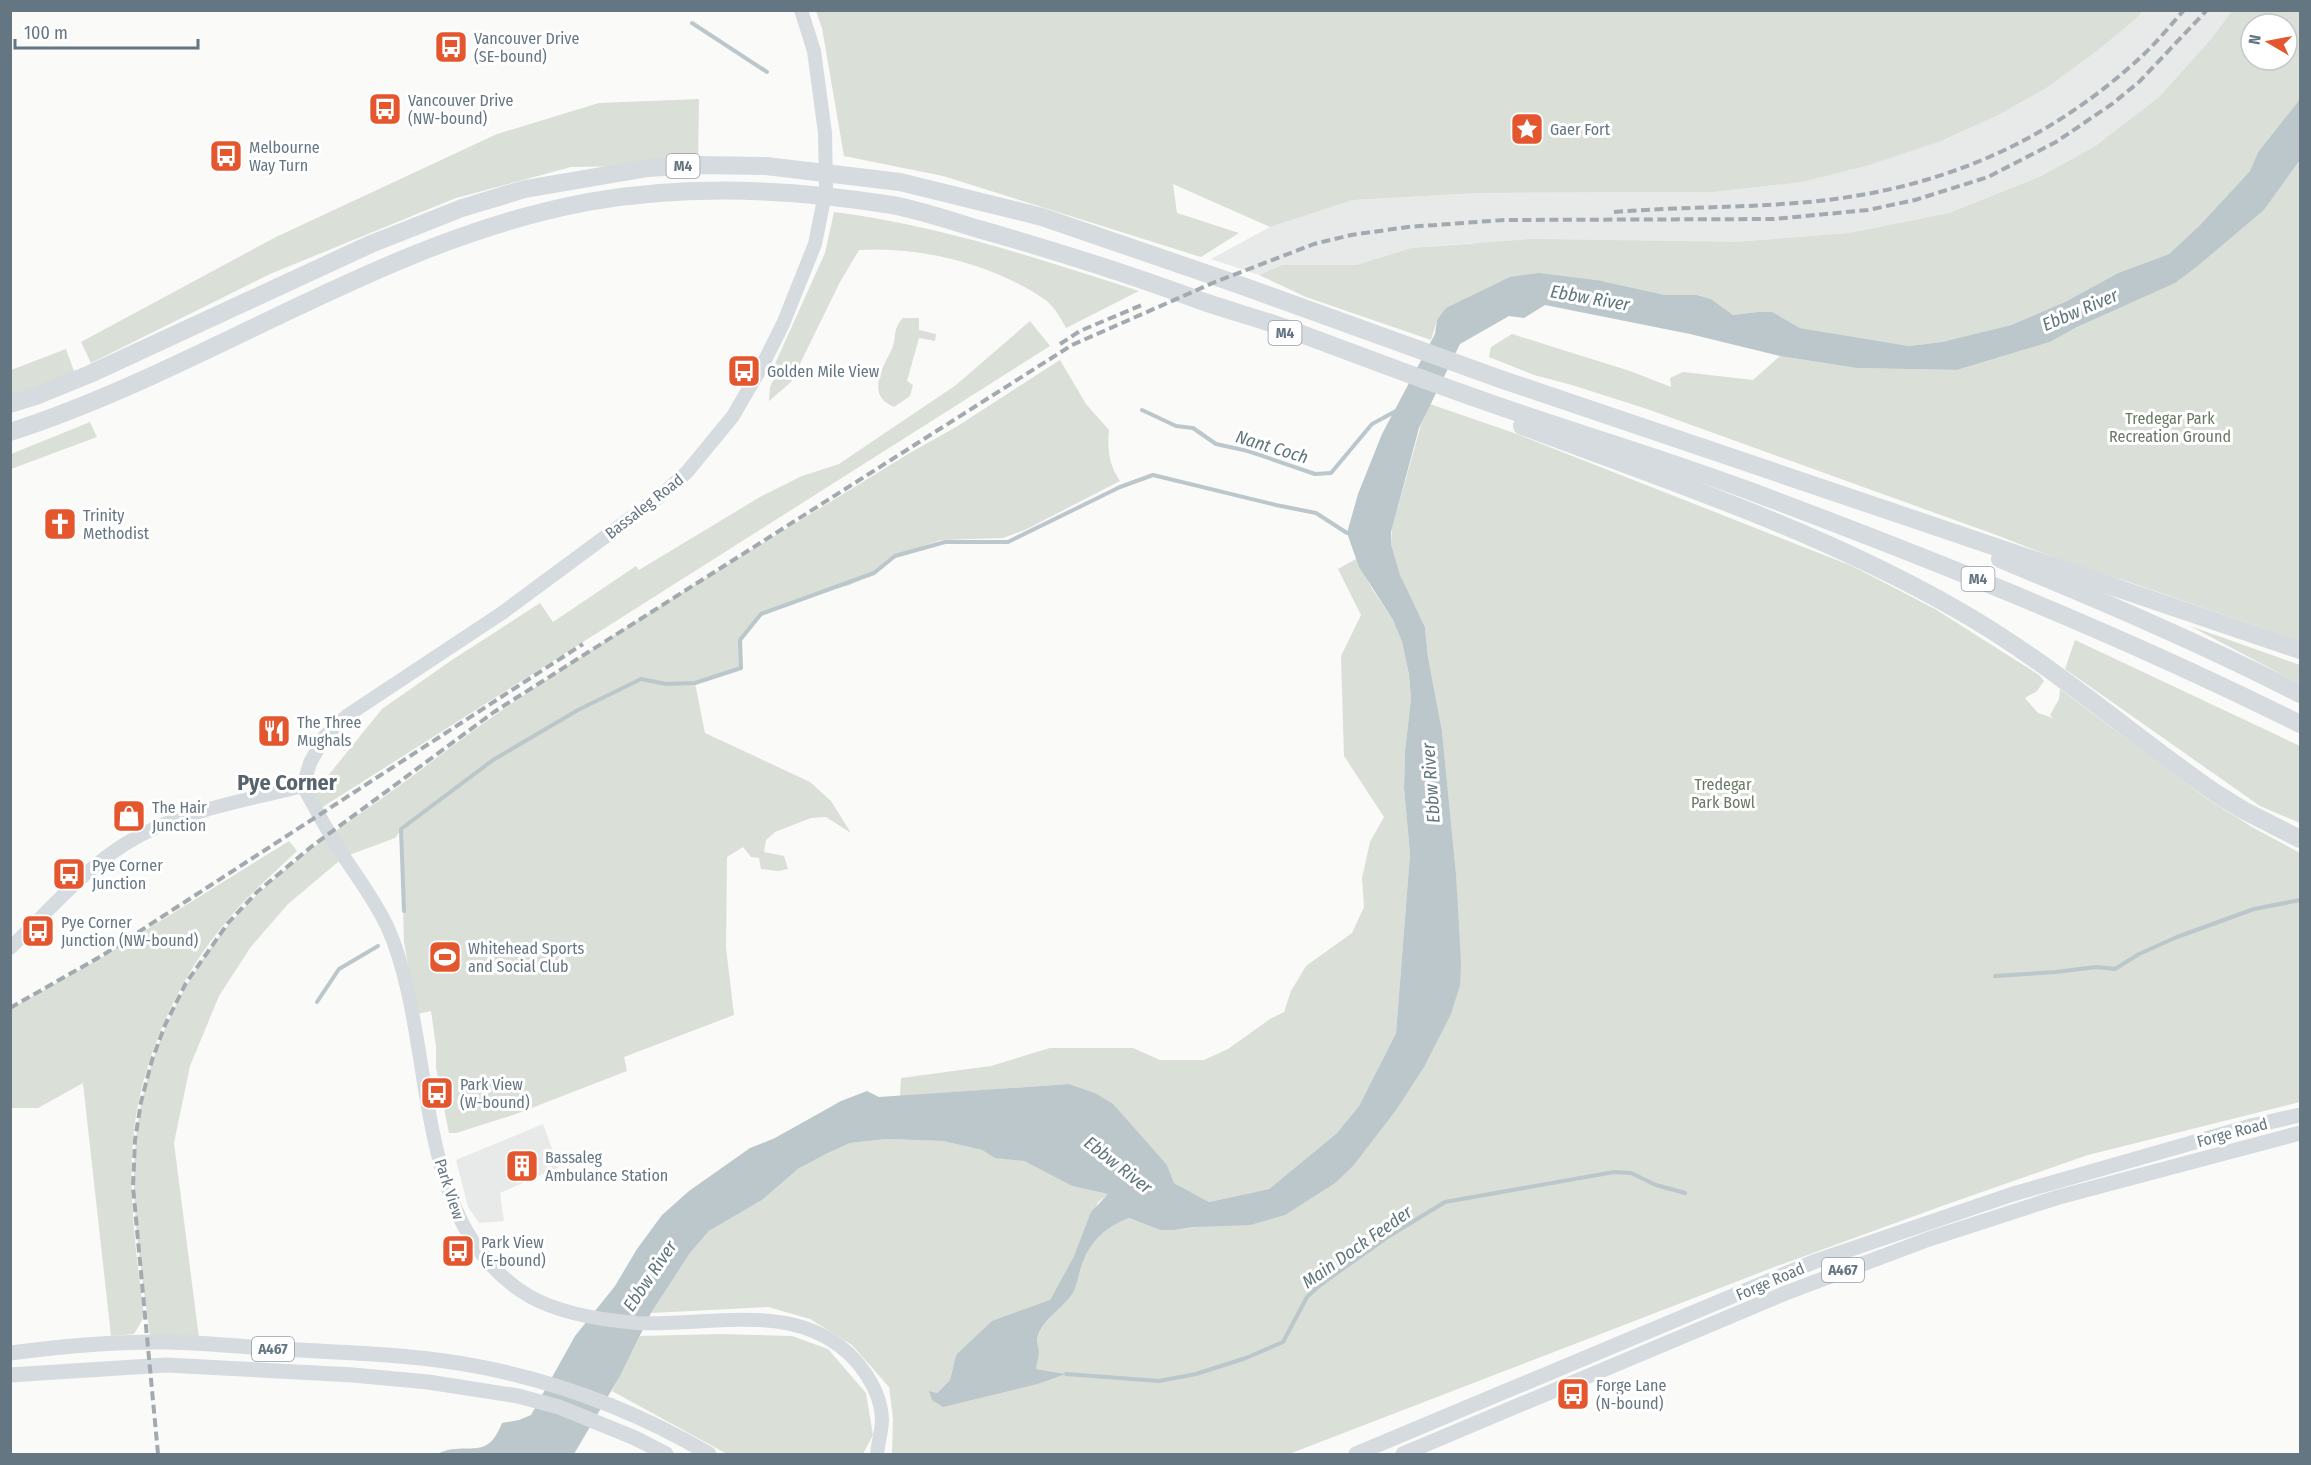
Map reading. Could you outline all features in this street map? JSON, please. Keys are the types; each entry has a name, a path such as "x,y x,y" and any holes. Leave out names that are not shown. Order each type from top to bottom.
{"highway":[{"name":"M4","path":"10,404 36,396 98,370 371,244 462,208 525,189 648,168 698,165 766,166 900,182 1020,212 1138,250 1377,333 1503,380 2301,650"},
{"name":"M4","path":"10,432 55,417 165,371 413,255 512,220 591,202 688,192 774,192 898,206 1074,256 1283,327 1364,362 1489,408 1787,525 1884,570 1958,610 2044,666 2214,792 2243,810 2301,839"},
{"name":"M4","path":"1489,408 1744,489 1970,575 2128,642 2301,724"},
{"name":"M4","path":"1774,472 2087,595 2301,694"}],"main road":[{"name":"Forge Road","path":"1356,1455 1816,1261 2013,1194 2251,1126 2301,1114"},
{"name":"Forge Road","path":"1402,1455 1783,1294 1929,1239 2059,1197 2301,1133"},
{"name":"A467","path":"10,1353 89,1344 169,1342 385,1355 480,1366 563,1387 614,1405 645,1419 709,1455"},
{"name":"A467","path":"10,1375 177,1366 353,1375 428,1382 518,1396 559,1407 604,1424 666,1455"}],"street":[{"name":"Bassaleg Road","path":"303,786 310,763 326,736 348,715 502,613 659,497 687,472 733,416 783,324 815,244 826,189 825,133 814,51 801,10"},
{"path":"10,948 92,869 125,844 170,822 224,805 303,786"},
{"name":"Park View","path":"303,786 387,926 405,979 438,1153 453,1207 462,1225 487,1260 506,1279 530,1296 582,1316 638,1323 776,1321 817,1332 849,1354 870,1381 879,1403 882,1420 877,1454"}],"shaded area":[{"path":"2142,11 2232,11 2211,39 2159,97 2094,147 2039,177 1949,213 1849,233 1734,242 1472,243 1411,248 1356,265 1282,265 1259,275 1211,259 1270,227 1353,200 1479,193 1713,192 1801,182 1866,166 1939,142 1994,117 2139,16"},
{"path":"543,1124 559,1167 500,1193 504,1221 479,1223 468,1207 456,1160"}],"green space":[{"name":"Gaer Fort","path":"816,11 2142,11 2098,50 2046,88 1994,117 1939,142 1866,166 1802,182 1713,192 1479,193 1353,200 1270,227 1173,184 1177,213 1239,233 1201,257 943,176 844,156 822,28"},
{"path":"2232,11 2300,11 2300,99 2258,152 2250,171 2199,226 2169,254 2118,273 2065,302 2011,325 1942,342 1909,346 1800,328 1784,319 1757,312 1733,315 1711,299 1697,295 1665,295 1602,281 1437,320 1431,340 1306,297 1259,275 1282,265 1356,265 1411,248 1532,239 1734,242 1849,233 1949,213 2039,177 2094,147 2159,97 2211,39"},
{"path":"699,99 698,165 571,167 456,198 270,274 91,363 81,342 276,237 497,134 599,103"},
{"name":"Tredegar Park Recreation Ground","path":"2300,160 2300,641 2126,581 2086,570 1999,536 1647,409 1534,375 1489,357 1491,347 1512,334 1630,371 1671,387 1670,378 1683,372 1753,380 1780,356 1856,368 1957,370 2050,342 2079,326 2264,210"},
{"path":"834,212 950,234 1026,255 1139,291 1066,328 1054,308 1044,299 1002,276 979,267 906,251 859,250 840,282 791,382 769,401 770,387 779,368 774,366 825,253"},
{"path":"903,318 919,318 919,330 936,334 935,341 919,338 907,381 913,385 910,396 894,407 885,402 878,388 881,372 892,349 897,326"},
{"path":"1030,321 1050,346 321,808 314,793 382,709 452,660 540,603 553,622 636,566 639,570 760,497 802,476 839,464 956,385"},
{"path":"66,349 75,374 11,398 11,370"},
{"path":"1060,360 1086,404 1109,430 1110,457 1113,469 1120,481 1025,530 1003,538 941,540 895,556 874,573 850,585 802,597 761,614 740,640 741,668 695,683 705,733 810,782 831,801 851,833 826,817 811,818 775,832 766,840 764,852 784,856 788,869 778,871 761,869 759,858 751,857 743,847 727,857 726,948 734,1015 624,1057 627,1071 516,1114 456,1133 449,1133 436,1068 436,1046 431,1011 417,1014 404,942 401,830 395,838 344,857 288,904 250,948 219,996 190,1066 174,1143 199,1338 150,1336 135,1214 134,1164 140,1109 153,1060 176,1005 207,953 231,922 291,865 483,723 596,647 908,454 956,427"},
{"name":"Tredegar Park Bowl","path":"1430,404 1514,433 1852,566 1935,609 2039,675 2044,681 2037,691 2025,698 2038,713 2053,718 2050,715 2059,699 2060,689 2206,798 2300,853 2300,1102 2088,1155 1777,1266 1289,1454 892,1454 893,1418 889,1387 852,1345 810,1319 768,1307 651,1313 690,1253 709,1231 762,1200 798,1169 850,1143 886,1139 943,1141 982,1150 996,1158 1024,1161 1072,1186 1109,1194 1098,1202 1074,1256 1050,1300 956,1355 950,1380 937,1393 930,1392 932,1400 993,1393 1065,1374 1036,1369 1039,1335 1047,1321 1073,1293 1086,1254 1091,1247 1101,1235 1121,1221 1129,1218 1160,1230 1174,1230 1285,1215 1460,985 1456,873 1442,731 1428,657 1425,627 1400,576 1391,544 1392,528 1421,425"},
{"path":"90,422 97,437 11,469 11,454"},
{"path":"1356,559 1372,589 1393,620 1402,642 1409,676 1411,698 1405,751 1404,788 1410,854 1396,1033 1359,1106 1337,1133 1269,1189 1209,1202 1174,1183 1167,1165 1095,1093 1069,1084 900,1096 901,1078 991,1066 1050,1048 1133,1048 1160,1060 1204,1060 1228,1049 1270,1019 1284,1012 1291,991 1306,966 1352,933 1364,907 1362,878 1370,842 1384,817 1344,756 1341,656 1361,615 1338,569"},
{"path":"2190,626 2300,665 2300,684"},
{"path":"2075,640 2300,746 2300,823 2260,806 2065,669"},
{"path":"289,841 297,851 260,885 208,945 177,996 152,1053 137,1111 132,1162 134,1228 144,1317 134,1334 111,1336 83,1083 38,1108 11,1108 10,1009 104,956"},
{"path":"721,1334 792,1336 828,1349 866,1393 873,1435 863,1454 727,1454 612,1391 640,1336"}],"water":[{"name":"Ebbw River","path":"2300,99 2300,160 2264,210 2195,268 2175,283 2079,326 2050,342 1957,370 1856,368 1780,356 1690,334 1545,305 1524,318 1509,316 1460,344 1419,428 1391,532 1391,544 1400,575 1425,627 1428,657 1442,731 1456,873 1460,985 1451,1014 1424,1067 1396,1110 1353,1166 1335,1183 1285,1215 1250,1225 1160,1230 1129,1218 1114,1225 1101,1235 1086,1254 1073,1293 1042,1327 1039,1334 1036,1369 1066,1374 1037,1384 943,1407 932,1400 929,1391 937,1393 950,1380 956,1355 992,1321 1050,1300 1074,1256 1091,1212 1108,1194 1072,1186 1024,1161 995,1158 982,1150 943,1141 886,1139 850,1143 798,1169 762,1200 709,1231 690,1253 651,1313 620,1376 574,1454 437,1454 448,1450 482,1447 496,1435 502,1423 531,1415 575,1336 615,1286 637,1249 662,1215 689,1191 750,1148 775,1138 841,1101 867,1091 879,1097 1069,1084 1095,1093 1113,1104 1167,1165 1174,1183 1209,1202 1269,1189 1337,1133 1359,1106 1396,1033 1410,854 1404,788 1405,751 1411,698 1409,675 1402,642 1393,620 1359,567 1347,533 1358,494 1382,434 1435,334 1437,320 1446,308 1510,277 1539,273 1602,281 1665,295 1697,295 1711,299 1733,315 1772,312 1800,328 1909,346 1942,342 2011,325 2065,302 2118,273 2169,254 2199,226 2250,171 2258,152"}],"waterway":[{"name":"Nant Coch","path":"692,23 767,72"},
{"name":"Nant Coch","path":"1142,410 1176,426 1193,428 1216,444 1248,451 1315,474 1331,473 1372,424 1396,411"},
{"path":"404,911 401,829 493,760 578,710 641,679 666,684 695,683 741,668 740,640 761,614 874,573 895,556 945,542 1008,542 1120,487 1153,475 1316,513 1347,533"},
{"name":"Main Dock Feeder","path":"1995,976 2096,967 2115,969 2139,954 2177,937 2254,909 2300,900"},
{"path":"317,1002 339,969 378,946"},
{"name":"Main Dock Feeder","path":"1066,1374 1159,1381 1196,1374 1246,1358 1283,1342 1307,1297 1320,1285 1386,1238 1445,1202 1614,1172 1631,1173 1656,1185 1685,1193"}],"railway":[{"path":"1614,212 1750,206 1845,198 1892,189 1938,176 2023,141 2064,117 2103,89 2141,57 2184,10"},
{"path":"158,1454 133,1187 135,1140 141,1102 152,1060 165,1025 186,983 228,923 257,892 311,847 494,712 1072,345 1215,282 1314,244 1351,235 1408,227 1504,220 1774,219 1868,210 1915,200 1988,177 2056,142 2112,104 2139,82 2207,10"},
{"path":"1060,344 1080,331 1144,304"},
{"path":"10,1008 103,955 583,644"}],"place":[{"name":"Vancouver Drive (SE-bound)","path":"451,47"},
{"name":"Vancouver Drive (NW-bound)","path":"385,109"},
{"name":"Gaer Fort","path":"1527,129"},
{"name":"Melbourne Way Turn","path":"226,156"},
{"name":"Golden Mile View","path":"744,371"},
{"name":"Trinity Methodist","path":"60,524"},
{"name":"The Three Mughals","path":"274,731"},
{"name":"The Hair Junction","path":"129,816"},
{"name":"Pye Corner Junction","path":"69,874"},
{"name":"Pye Corner Junction (NW-bound)","path":"38,931"},
{"name":"Whitehead Sports and Social Club","path":"445,957"},
{"name":"Park View (W-bound)","path":"437,1093"},
{"name":"Bassaleg Ambulance Station","path":"522,1166"},
{"name":"Park View (E-bound)","path":"458,1251"},
{"name":"Forge Lane (N-bound)","path":"1573,1394"}],"district":[{"name":"Pye Corner","path":"287,782"}]}
